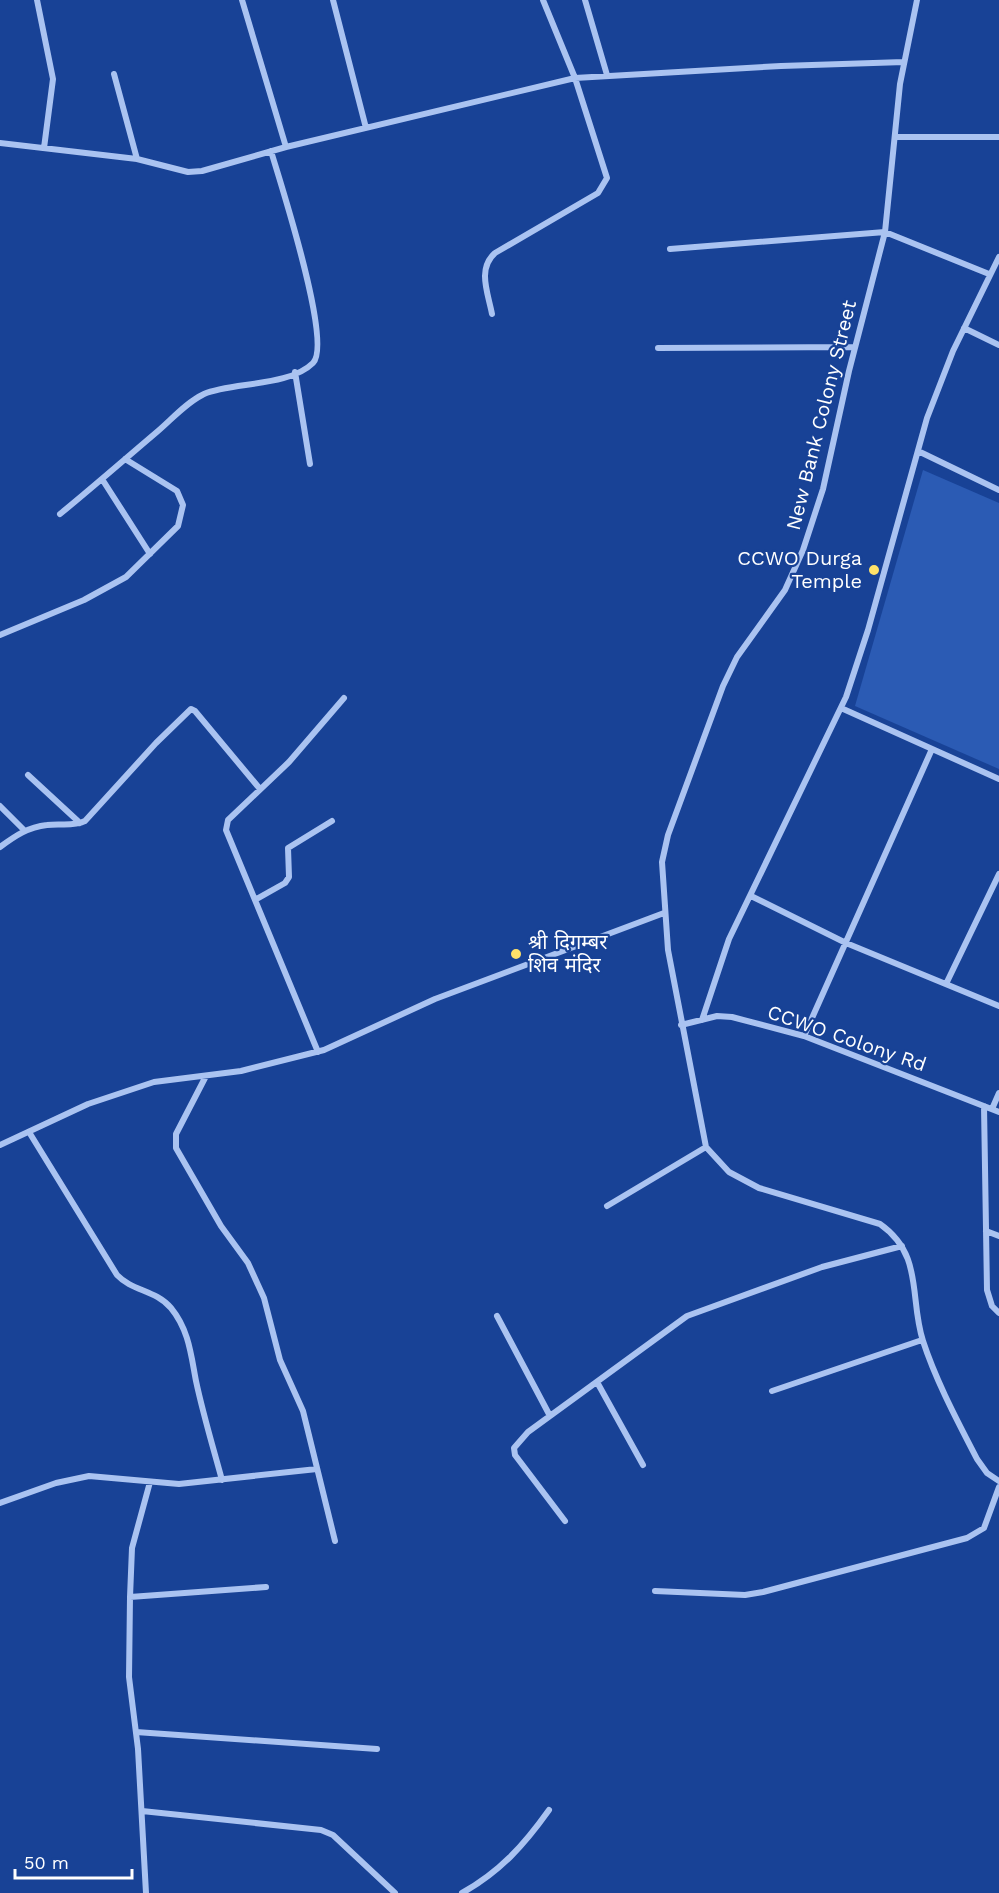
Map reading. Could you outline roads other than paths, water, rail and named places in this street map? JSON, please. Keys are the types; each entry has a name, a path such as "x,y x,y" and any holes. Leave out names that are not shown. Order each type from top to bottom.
{"street":[{"path":"37,0 52,79 44,148"},
{"path":"242,0 286,147"},
{"path":"333,0 366,128"},
{"path":"492,314 484,268 487,260 495,253 598,193 605,185 607,178 576,78 543,0"},
{"path":"585,0 607,75"},
{"name":"New Bank Colony Street","path":"706,1147 681,1025 664,913 662,862 668,835 723,686 737,657 785,590 803,550 823,489 855,347 885,232 904,62 917,0"},
{"path":"0,143 137,159 188,172 202,171 286,147 576,78 904,62"},
{"path":"114,74 137,159"},
{"path":"896,137 999,137"},
{"path":"60,514 204,393 262,384 314,363 317,354 316,327 310,290 271,151"},
{"path":"670,249 885,232 989,274"},
{"path":"702,1020 718,966 841,708 868,630 927,418 964,328 999,257"},
{"path":"964,328 999,345"},
{"path":"658,348 855,347"},
{"path":"296,372 310,465"},
{"path":"918,451 999,490"},
{"path":"0,635 95,594 126,577 178,526 182,514 182,498 162,479 125,459"},
{"path":"102,479 150,554"},
{"path":"318,1052 226,830 228,820 288,762 344,698"},
{"path":"841,708 999,779"},
{"path":"0,847 24,831 49,824 80,823 94,813 156,743 190,709 202,719 260,789"},
{"path":"804,1036 932,749"},
{"path":"28,775 80,823"},
{"path":"0,806 24,831"},
{"path":"255,900 285,883 289,878 287,854 292,843 332,821"},
{"path":"946,984 999,874"},
{"path":"751,896 846,942 999,1006"},
{"path":"0,1145 88,1104 154,1082 206,1076 281,1062 318,1052 351,1040 435,999 556,951 664,913"},
{"name":"CCWO Colony Rd","path":"681,1025 732,1017 804,1036 999,1113"},
{"path":"206,1076 179,1126 176,1134 176,1148 256,1279 283,1369 303,1412 335,1541"},
{"path":"992,1110 999,1093"},
{"path":"984,1106 987,1290 992,1306 999,1313"},
{"path":"28,1132 117,1275 126,1285 158,1296 181,1321 194,1360 196,1379 222,1480"},
{"path":"607,1206 706,1147 729,1172 759,1188 880,1224 894,1234 910,1263 922,1340 977,1459 987,1473 999,1481"},
{"path":"986,1231 999,1236"},
{"path":"565,1521 514,1455 514,1448 519,1441 674,1325 700,1310 822,1267 902,1246"},
{"path":"497,1316 550,1416"},
{"path":"772,1391 922,1340"},
{"path":"597,1382 643,1466"},
{"path":"0,1503 56,1483 89,1476 178,1484 317,1469"},
{"path":"146,1893 136,1732 129,1677 132,1548 150,1482"},
{"path":"655,1591 745,1595 763,1592 967,1538 984,1528 999,1487"},
{"path":"130,1597 266,1587"},
{"path":"136,1732 376,1749"},
{"path":"462,1893 488,1879 508,1861 525,1843 549,1810"},
{"path":"142,1811 321,1830 333,1835 395,1893"}],"place":[{"name":"CCWO Durga Temple","path":"874,570"},
{"name":"श्री दिगम्बर शिव मंदिर","path":"516,954"}]}
